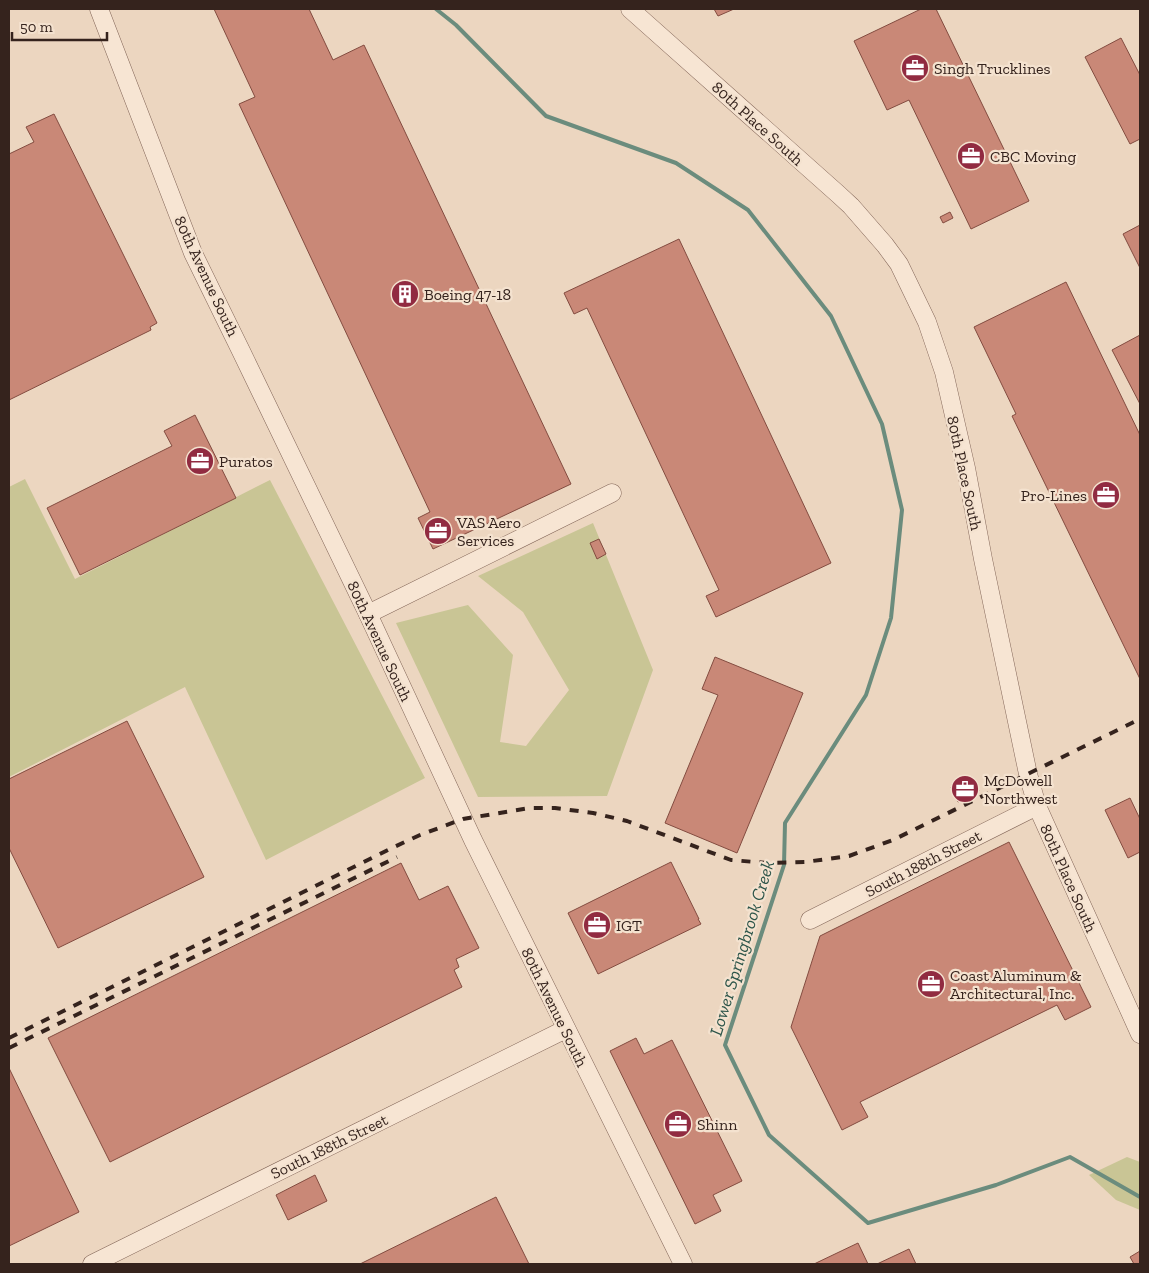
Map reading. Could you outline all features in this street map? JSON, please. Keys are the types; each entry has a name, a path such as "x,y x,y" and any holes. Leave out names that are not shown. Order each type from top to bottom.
{"street":[{"name":"80th Avenue South","path":"99,9 193,253 368,614 474,840 683,1264"},
{"name":"80th Place South","path":"630,9 851,206 899,264 927,322 944,372 966,468 1028,774 1037,806 1140,1034"},
{"path":"368,614 612,494"},
{"name":"South 188th Street","path":"810,920 1037,806"},
{"name":"South 188th Street","path":"92,1264 566,1029"}],"shaded area":[{"path":"25,479 75,579 270,480 425,778 266,860 185,687 9,777 9,487"},
{"path":"593,523 653,670 607,796 478,797 396,623 468,605 513,655 500,742 526,746 569,690 523,612 478,576"},
{"path":"1127,1157 1140,1162 1140,1210 1116,1200 1089,1175"}],"building":[{"name":"Boeing 47-18","path":"214,9 309,9 333,60 364,45 571,484 433,549 418,518 430,512 239,104 255,97"},
{"path":"714,9 734,9 718,16"},
{"name":"CBC Moving","path":"921,9 936,9 1029,201 971,229 909,100 887,110 854,41"},
{"path":"1121,38 1140,75 1140,139 1130,144 1085,57"},
{"path":"54,114 157,323 150,327 151,330 9,400 9,154 34,142 26,127"},
{"path":"950,212 953,218 943,223 940,217"},
{"path":"1140,225 1140,268 1123,234"},
{"path":"679,239 831,563 716,617 706,596 719,590 587,308 574,314 564,293"},
{"path":"1066,282 1140,435 1140,679 1012,416 1016,414 974,327"},
{"path":"1140,335 1140,404 1112,350"},
{"path":"195,415 236,498 80,575 47,508 172,446 164,431"},
{"path":"599,539 606,554 597,559 590,543"},
{"path":"715,657 803,693 737,853 665,823 718,695 702,689"},
{"path":"127,721 204,877 58,948 9,848 9,779"},
{"name":"McDowell Northwest","path":"972,777 979,791 958,802 951,787"},
{"path":"1130,798 1140,819 1140,852 1128,858 1105,810"},
{"path":"1009,842 1091,1007 1065,1020 1057,1005 860,1102 868,1117 842,1130 791,1027 820,936"},
{"path":"671,862 701,924 598,974 568,913"},
{"path":"401,863 419,900 448,886 479,948 456,959 459,967 454,970 462,987 110,1162 48,1038"},
{"path":"636,1038 644,1054 672,1040 742,1181 713,1195 721,1211 695,1224 610,1051"},
{"path":"9,1068 79,1212 9,1246"},
{"path":"315,1175 327,1201 288,1220 276,1195"},
{"path":"496,1197 529,1264 360,1264"},
{"path":"858,1243 868,1264 814,1264"},
{"path":"909,1249 916,1264 877,1264"},
{"path":"1140,1251 1140,1264 1134,1264 1130,1257"}],"waterway":[{"name":"Lower Springbrook Creek","path":"436,9 456,25 546,116 676,163 748,210 831,316 882,424 902,510 891,618 866,695 785,823 784,865 725,1045 769,1135 868,1223 996,1185 1070,1157 1140,1197"}],"railway":[{"path":"9,1038 394,847 463,819 530,808 555,808 593,813 627,821 731,860 767,863 805,862 849,856 893,840 1140,719"},
{"path":"9,1048 397,857"}],"place":[{"name":"Singh Trucklines","path":"915,68"},
{"name":"CBC Moving","path":"971,156"},
{"name":"Boeing 47-18","path":"405,294"},
{"name":"Puratos","path":"200,461"},
{"name":"Pro-Lines","path":"1106,495"},
{"name":"VAS Aero Services","path":"438,531"},
{"name":"McDowell Northwest","path":"965,789"},
{"name":"IGT","path":"597,925"},
{"name":"Coast Aluminum & Architectural, Inc.","path":"931,984"},
{"name":"Shinn","path":"678,1124"}]}
